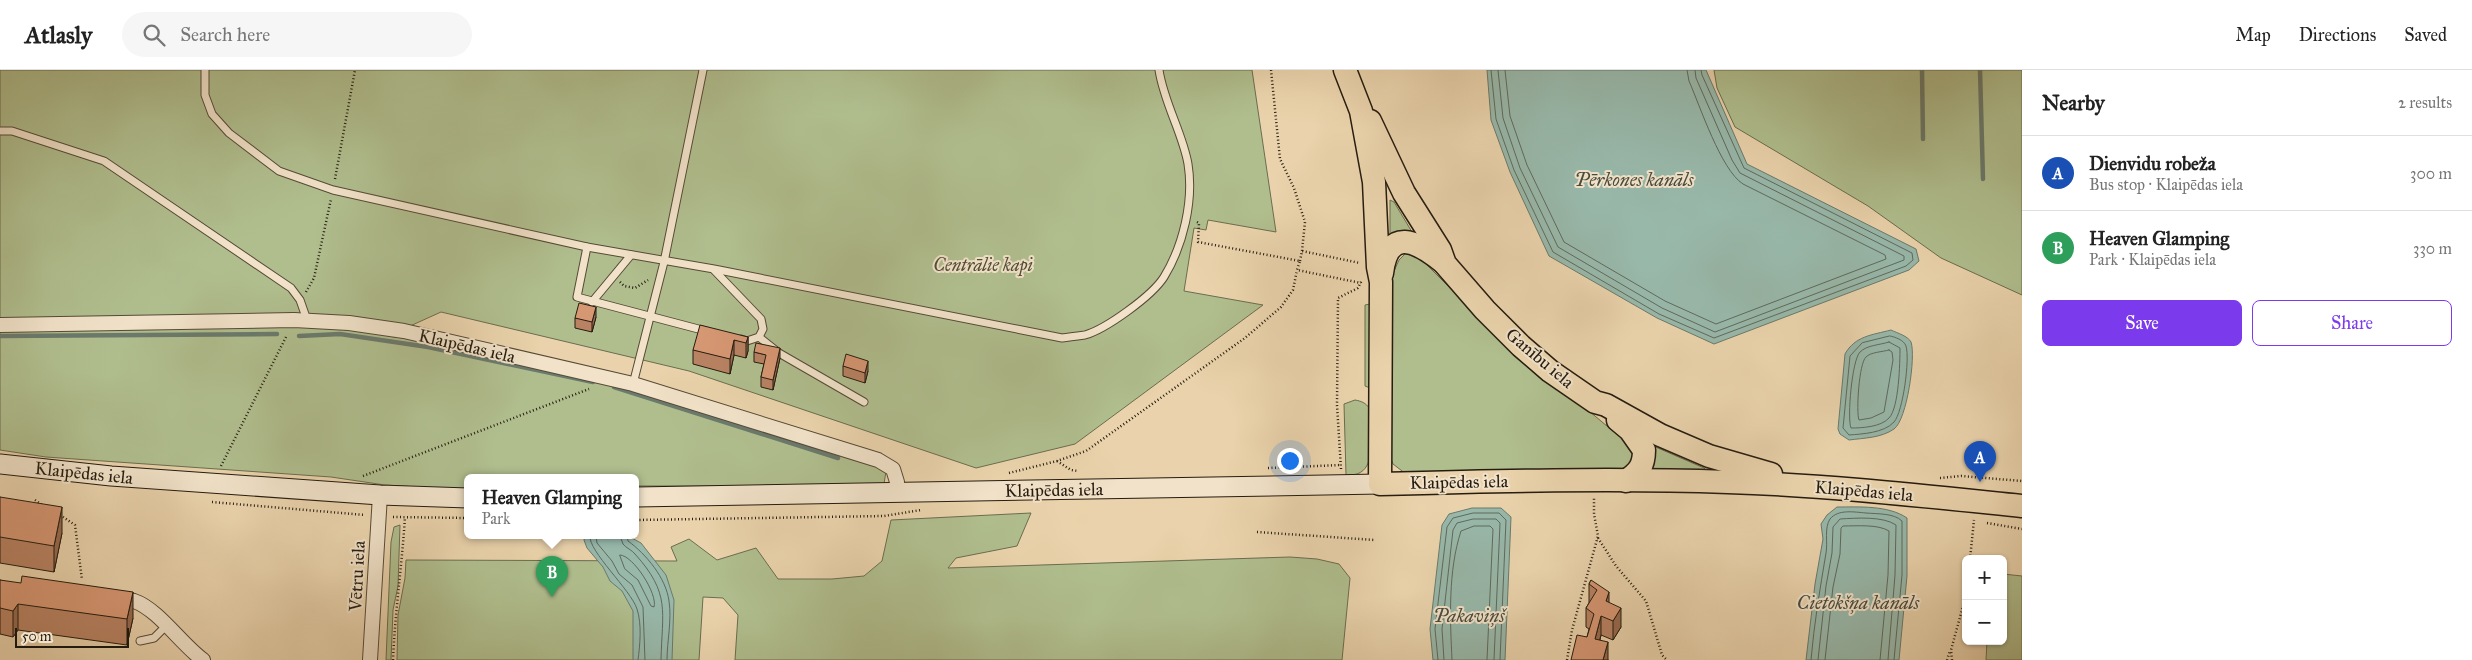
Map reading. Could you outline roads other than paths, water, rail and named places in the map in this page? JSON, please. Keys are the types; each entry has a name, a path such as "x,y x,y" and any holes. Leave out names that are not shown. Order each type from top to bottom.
{"highway":[{"name":"Ganību iela","path":"1345,70 1361,111 1374,182 1378,267 1369,280 1380,484"},
{"name":"Ganību iela","path":"1361,111 1369,119 1404,193 1440,250 1445,264 1485,310 1521,346 1550,371 1595,402 1606,405 1660,435 1709,456 1755,471 1808,482 1818,487"},
{"path":"1369,280 1384,261 1392,246 1405,241 1424,246 1445,264"},
{"path":"1595,402 1630,430 1644,450 1643,466 1639,472 1626,480"},
{"name":"Klaipēdas iela","path":"1380,484 1595,480 1728,482 1818,487 2022,506"}],"main road":[{"name":"Klaipēdas iela","path":"0,464 111,476 380,495 464,498"},
{"name":"Klaipēdas iela","path":"639,497 895,494 944,500 1380,484"}],"street":[{"name":"Klaipēdas iela","path":"0,325 301,320 404,331 634,384 878,460 893,469 897,482 895,494"},
{"name":"Vētru iela","path":"370,660 380,495"},
{"path":"103,597 135,602 151,610 203,660"}],"lane":[{"path":"205,70 205,95 212,114 229,133 278,171 333,190 587,247 631,255 663,266 714,269 1062,338 1086,334 1113,320 1146,297 1164,278 1184,230 1190,191 1188,163 1166,101 1159,70"},
{"path":"634,384 663,266 703,70"},
{"path":"0,132 12,131 104,161 291,288 300,300 301,320"},
{"path":"587,247 577,297 649,318 719,334"},
{"path":"592,302 631,255"},
{"path":"714,269 761,319 764,329 759,338"},
{"path":"737,338 747,340 759,338 779,353 864,402"},
{"path":"140,641 154,638 166,626"}],"water":[{"name":"Pērkones kanāls","path":"1487,70 1706,70 1747,164 1916,249 1919,261 1909,270 1714,344 1657,318 1549,256 1510,172 1491,120"},
{"path":"1891,330 1910,340 1912,349 1911,373 1903,414 1899,423 1889,432 1872,437 1849,440 1840,434 1838,429 1845,354 1859,340"},
{"name":"Cietokšņa kanāls","path":"1837,507 1882,509 1907,518 1907,576 1899,660 1806,660 1815,584 1823,539 1821,524 1827,515"},
{"name":"Pakaviņš","path":"1472,508 1501,508 1511,517 1505,660 1433,660 1430,629 1442,525 1449,514"},
{"path":"634,539 641,543 666,575 674,600 672,660 633,660 633,611 622,591 610,581 603,567 587,548 584,540"}],"waterway":[{"path":"1922,70 1923,139"},
{"path":"1980,70 1983,179"},
{"path":"0,336 277,334"},
{"path":"299,336 340,334 428,347 593,382"},
{"path":"614,387 838,458"}],"place":[{"name":"Dienvidu robeža","path":"1980,482"},
{"name":"Heaven Glamping","path":"552,597"}],"park label":[{"name":"Centrālie kapi","path":"983,265"}]}
